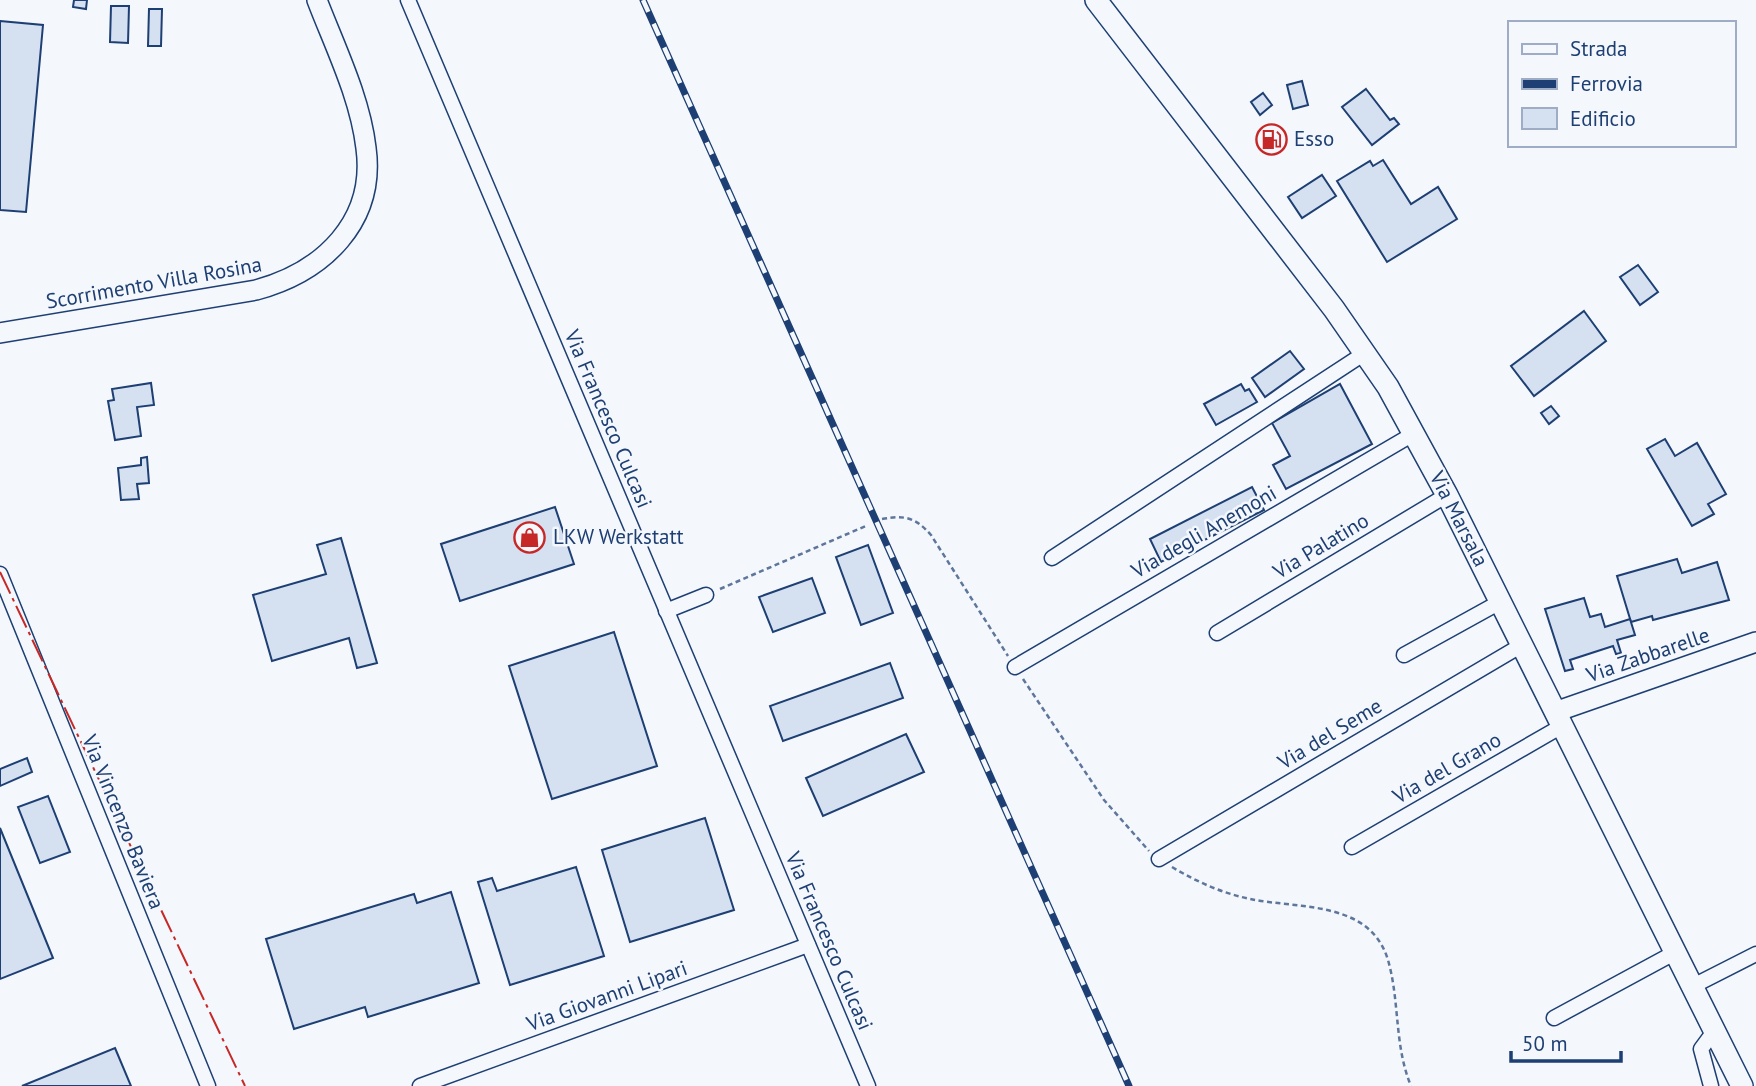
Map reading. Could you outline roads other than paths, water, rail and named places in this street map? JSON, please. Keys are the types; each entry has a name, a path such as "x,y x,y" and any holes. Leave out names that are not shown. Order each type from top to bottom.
{"main road":[{"name":"Scorrimento Villa Rosina","path":"0,333 256,290 285,282 310,269 328,254 347,231 358,209 366,181 366,146 353,98 317,0"},
{"name":"Via Marsala","path":"1096,0 1365,353 1415,433 1742,1086"},
{"name":"Via Zabbarelle","path":"1559,719 1756,642"}],"street":[{"name":"Via Francesco Culcasi","path":"408,0 868,1086"},
{"path":"1052,558 1365,353"},
{"name":"Via degli Anemoni","path":"1015,667 1415,433"},
{"name":"Via Palatino","path":"1216,633 1447,495"},
{"name":"Via Vincenzo Baviera","path":"0,573 208,1086"},
{"path":"667,611 706,595"},
{"path":"1404,655 1500,601"},
{"name":"Via del Seme","path":"1159,859 1522,645"},
{"name":"Via del Grano","path":"1352,847 1559,719"},
{"name":"Via Giovanni Lipari","path":"420,1086 808,945"},
{"path":"1554,1018 1676,952"},
{"path":"1693,986 1756,954"},
{"path":"1711,1086 1701,1049 1714,1030"}],"railway":[{"path":"643,0 1129,1086"}],"place":[{"name":"Esso","path":"1271,139"},
{"name":"LKW Werkstatt","path":"530,537"}]}
